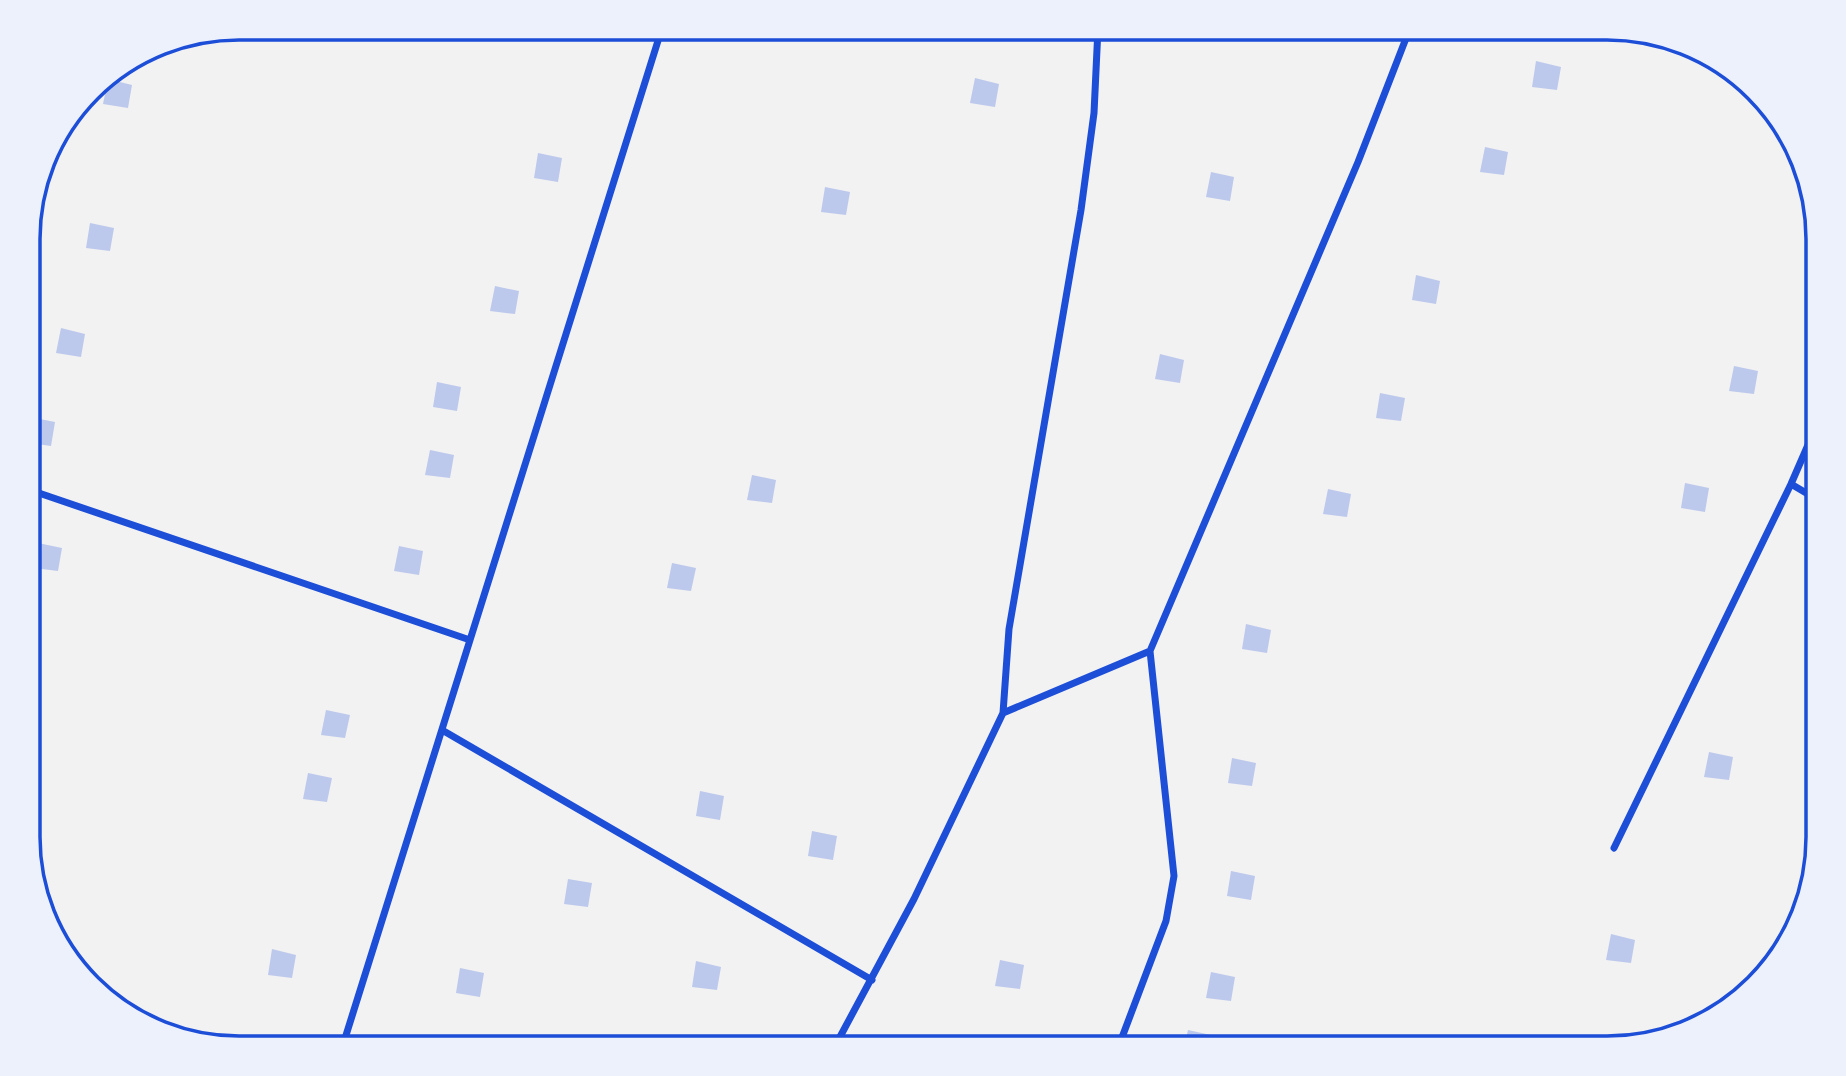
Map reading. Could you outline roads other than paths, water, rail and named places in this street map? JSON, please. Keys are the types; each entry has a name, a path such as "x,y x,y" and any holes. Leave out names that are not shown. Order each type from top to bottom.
{"street":[{"path":"346,1036 658,40"},
{"path":"841,1036 914,899 1003,713 1009,629 1081,210 1094,113 1097,40"},
{"path":"1123,1035 1167,921 1174,876 1150,651 1353,174 1405,40"},
{"path":"1614,848 1805,452"},
{"path":"1791,484 1805,492"},
{"path":"40,493 470,640"},
{"path":"1003,713 1150,651"},
{"path":"442,730 872,980"}]}
